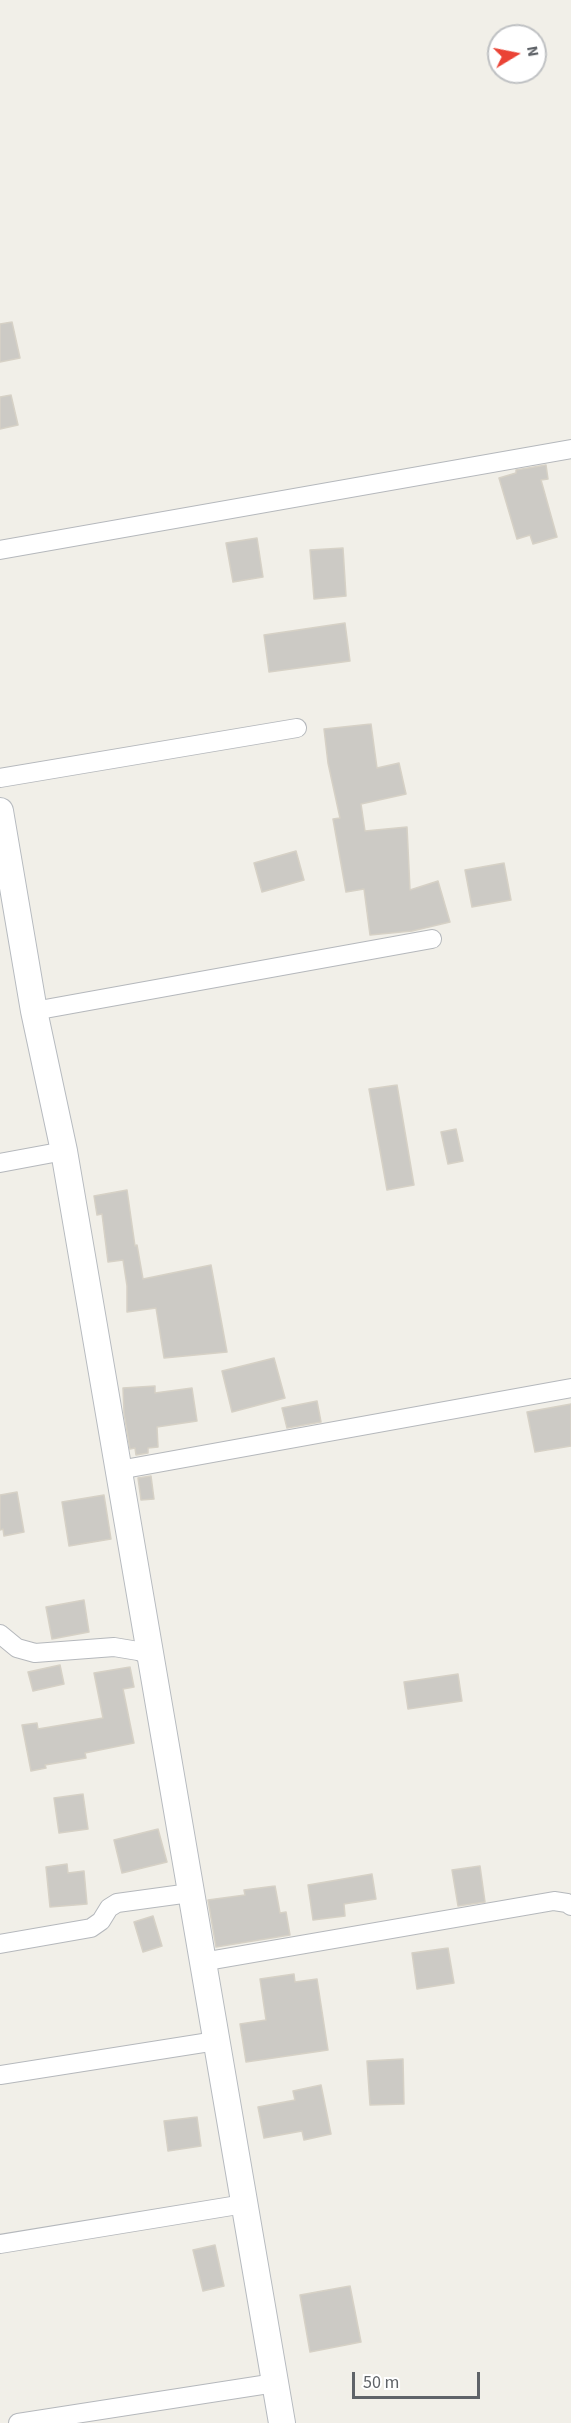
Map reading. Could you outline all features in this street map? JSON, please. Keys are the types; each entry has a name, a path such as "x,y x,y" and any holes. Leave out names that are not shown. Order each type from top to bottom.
{"street":[{"path":"0,550 571,449"},
{"path":"0,778 297,728"},
{"path":"0,812 34,1011 64,1151 282,2423"},
{"path":"34,1011 432,939"},
{"path":"0,1163 64,1151"},
{"path":"119,1470 571,1388"},
{"path":"0,1634 17,1647 35,1653 114,1647 138,1651 150,1656"},
{"path":"0,1944 91,1928 101,1921 110,1908 117,1903 190,1893"},
{"path":"202,1962 554,1901 571,1906"},
{"path":"0,2075 216,2041"},
{"path":"0,2244 244,2204"},
{"path":"18,2423 275,2383"}],"building":[{"path":"12,322 20,358 0,362 0,324"},
{"path":"11,395 18,425 0,429 0,397"},
{"path":"546,465 548,479 541,480 557,537 533,544 530,535 517,539 499,478 516,473 516,470"},
{"path":"257,538 263,577 233,582 226,543"},
{"path":"343,548 346,596 314,599 310,550"},
{"path":"345,623 350,661 269,672 264,635"},
{"path":"371,724 377,768 399,763 406,794 361,804 365,831 407,827 410,890 438,881 450,922 412,931 370,935 364,889 346,892 333,819 340,818 328,763 324,729"},
{"path":"296,851 304,880 262,892 254,863"},
{"path":"504,863 511,900 472,907 465,870"},
{"path":"397,1085 414,1185 387,1190 369,1089"},
{"path":"456,1129 463,1161 448,1164 441,1132"},
{"path":"127,1190 135,1246 137,1245 143,1279 211,1265 227,1352 164,1358 156,1308 127,1312 127,1286 123,1260 108,1262 102,1214 97,1215 94,1196"},
{"path":"274,1358 285,1398 232,1412 222,1371"},
{"path":"155,1386 155,1393 192,1388 197,1421 157,1427 158,1447 148,1448 148,1453 136,1455 135,1448 130,1449 124,1413 123,1388"},
{"path":"317,1401 321,1422 287,1428 282,1408"},
{"path":"571,1404 571,1446 535,1452 527,1412"},
{"path":"151,1476 154,1499 141,1500 138,1478"},
{"path":"17,1492 24,1532 4,1536 3,1529 0,1530 0,1495"},
{"path":"104,1495 111,1539 69,1546 62,1502"},
{"path":"84,1600 89,1632 52,1639 46,1607"},
{"path":"60,1665 64,1684 33,1691 28,1672"},
{"path":"130,1667 134,1687 123,1689 134,1743 85,1753 86,1758 45,1765 46,1768 31,1771 22,1725 37,1723 38,1729 103,1718 94,1673"},
{"path":"458,1674 462,1701 408,1709 404,1682"},
{"path":"83,1794 88,1829 59,1833 54,1798"},
{"path":"158,1829 167,1862 122,1873 114,1840"},
{"path":"67,1864 68,1873 84,1871 87,1904 50,1907 46,1867"},
{"path":"480,1866 485,1902 458,1906 452,1870"},
{"path":"372,1874 376,1899 344,1904 345,1916 313,1920 308,1885"},
{"path":"275,1886 280,1913 286,1912 290,1935 216,1947 208,1900 245,1895 244,1890"},
{"path":"153,1916 162,1946 143,1952 134,1922"},
{"path":"448,1948 454,1983 417,1989 412,1953"},
{"path":"294,1974 295,1982 317,1979 328,2050 246,2062 240,2024 266,2020 260,1979"},
{"path":"403,2059 404,2104 370,2105 367,2061"},
{"path":"321,2085 331,2134 304,2140 302,2131 264,2138 258,2107 295,2100 293,2091"},
{"path":"197,2117 201,2146 168,2151 164,2121"},
{"path":"215,2245 224,2286 203,2291 193,2250"},
{"path":"350,2286 361,2342 310,2352 300,2295"}]}
